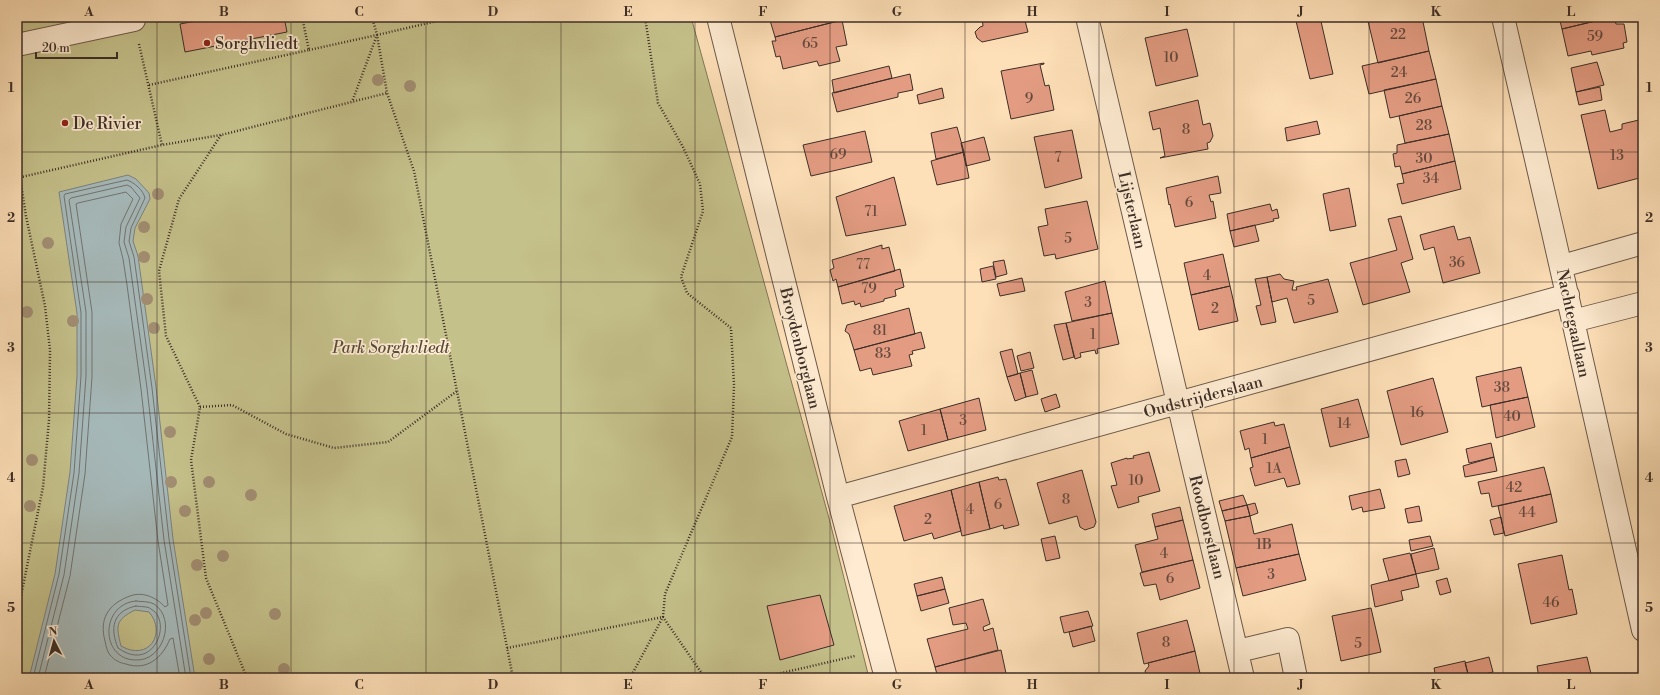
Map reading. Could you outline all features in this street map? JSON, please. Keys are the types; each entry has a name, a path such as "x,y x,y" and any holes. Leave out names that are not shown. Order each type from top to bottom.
{"street":[{"name":"Broydenborglaan","path":"718,17 838,497 886,678"},
{"name":"Lijsterlaan","path":"1087,17 1178,403"},
{"name":"Nachtegaallaan","path":"1503,17 1562,266 1573,321 1643,630"},
{"path":"17,44 134,20"},
{"path":"1562,266 1643,243"},
{"name":"Oudstrijderslaan","path":"838,497 1568,294"},
{"path":"1573,321 1643,303"},
{"name":"Roodborstlaan","path":"1178,403 1244,678"},
{"path":"1238,651 1288,639 1296,678"}],"path":[{"path":"302,17 309,50"},
{"path":"372,17 377,35 387,93 414,171 513,678"},
{"path":"149,85 454,17"},
{"path":"630,678 662,617 666,594 732,437 734,385 731,328 688,293 681,277 703,211 700,184 684,147 658,103 645,17"},
{"path":"134,20 162,145"},
{"path":"352,102 377,35"},
{"path":"17,616 43,487 49,420 50,350 46,313 19,177 162,145 221,135 387,93"},
{"path":"221,135 179,199 159,271 166,336 200,406 192,460 206,578 247,678"},
{"path":"200,406 232,406 286,434 334,448 388,442 457,391"},
{"path":"507,648 662,617"},
{"path":"662,617 705,678"},
{"path":"760,678 879,651"}],"green space":[{"name":"Park Sorghvliedt","path":"17,17 691,17 830,522 869,678 17,678"}],"water":[{"path":"128,175 136,179 149,193 150,199 135,228 133,241 138,256 156,387 173,539 195,678 29,678 55,574 70,472 77,376 77,313 59,192","holes":["135,610 149,612 154,620 156,628 152,643 147,648 140,650 131,650 121,646 118,633 120,621"]}],"building":[{"name":"Sorghvliedt","path":"195,17 284,17 287,32 185,52 180,24 196,21"},
{"path":"769,17 841,17 842,20 775,37"},
{"path":"982,17 1024,17 1028,32 982,42 977,38 975,32 983,26"},
{"path":"1295,17 1313,17 1296,21"},
{"path":"1320,17 1333,74 1310,79 1296,21"},
{"path":"1367,17 1422,17 1429,51 1378,63"},
{"path":"1559,17 1612,17 1562,29"},
{"path":"1614,17 1616,24 1624,24 1627,42 1623,43 1624,48 1592,55 1591,51 1568,56 1562,29"},
{"path":"842,20 847,45 836,47 840,61 819,66 817,61 783,69 780,56 776,57 772,41 776,41 775,37"},
{"path":"1187,29 1198,76 1156,86 1145,38"},
{"path":"1429,51 1436,79 1369,94 1362,66"},
{"path":"1597,62 1604,85 1576,92 1571,68"},
{"path":"1044,63 1040,65 1045,86 1049,85 1054,110 1011,119 1001,71"},
{"path":"889,66 892,78 834,93 832,80"},
{"path":"910,74 913,90 898,93 898,97 837,112 832,93"},
{"path":"1436,79 1442,106 1390,118 1384,90"},
{"path":"1600,87 1602,100 1579,105 1576,92"},
{"path":"942,88 944,98 919,104 917,95"},
{"path":"1198,100 1203,125 1210,123 1213,136 1210,142 1207,143 1208,149 1160,158 1165,156 1160,128 1153,130 1149,112"},
{"path":"1442,106 1449,134 1405,143 1399,116"},
{"path":"1605,110 1610,132 1622,129 1622,124 1643,119 1643,177 1598,189 1581,115"},
{"path":"1317,121 1320,134 1287,141 1285,128"},
{"path":"957,127 964,152 936,159 931,133"},
{"path":"1072,130 1082,178 1045,188 1034,137"},
{"path":"865,131 872,162 811,176 803,145"},
{"path":"1449,134 1455,161 1402,174 1400,166 1395,167 1393,154 1397,153 1397,145"},
{"path":"984,137 990,160 966,166 961,143"},
{"path":"964,152 969,178 937,185 931,161"},
{"path":"1455,161 1461,189 1402,204 1397,184 1404,183 1402,174"},
{"path":"1218,176 1221,193 1209,195 1211,202 1213,201 1216,218 1175,227 1166,188"},
{"path":"894,177 906,225 846,236 836,197"},
{"path":"1349,188 1356,226 1330,231 1323,194"},
{"path":"1087,201 1098,249 1056,259 1055,254 1044,256 1038,227 1048,225 1045,209"},
{"path":"1270,204 1272,211 1277,209 1279,218 1273,219 1274,221 1230,231 1227,214"},
{"path":"1401,216 1413,259 1401,263 1410,292 1363,305 1350,263 1397,250 1388,219"},
{"path":"1255,225 1259,241 1234,247 1230,231"},
{"path":"1454,226 1458,240 1470,237 1480,273 1443,283 1434,247 1424,250 1420,235"},
{"path":"882,245 882,249 889,247 895,271 838,287 836,279 833,281 830,270 834,268 832,260"},
{"path":"1223,254 1230,286 1191,295 1184,263"},
{"path":"1004,260 1007,274 996,277 993,262"},
{"path":"993,266 996,279 982,282 980,269"},
{"path":"900,269 904,287 895,290 896,296 861,307 860,303 855,305 854,301 842,304 838,287"},
{"path":"1280,274 1284,279 1294,281 1292,290 1297,290 1296,287 1328,279 1338,312 1294,323 1287,298 1272,302 1267,277"},
{"path":"1267,277 1276,322 1261,325 1256,306 1261,305 1255,279"},
{"path":"1022,278 1025,291 1000,296 997,284"},
{"path":"1105,281 1112,313 1072,321 1065,292"},
{"path":"1230,286 1238,321 1199,330 1191,295"},
{"path":"909,308 915,334 854,350 849,334 845,331 847,325"},
{"path":"1112,313 1119,344 1097,349 1098,353 1096,354 1095,350 1080,353 1081,357 1075,359 1066,323"},
{"path":"1066,323 1074,357 1063,360 1054,325"},
{"path":"921,332 925,348 912,351 913,354 909,355 912,366 873,375 871,368 860,371 854,350"},
{"path":"1012,349 1018,374 1007,377 1000,352"},
{"path":"1030,352 1034,368 1021,371 1017,356"},
{"path":"1521,367 1528,397 1482,407 1476,377"},
{"path":"1032,370 1038,394 1026,397 1020,373"},
{"path":"1020,373 1026,397 1015,401 1007,377"},
{"path":"1433,378 1448,432 1401,445 1387,391"},
{"path":"1056,394 1060,407 1045,412 1041,399"},
{"path":"1528,397 1535,427 1496,438 1490,405"},
{"path":"979,398 986,430 948,440 940,409"},
{"path":"1358,399 1369,437 1330,447 1321,409"},
{"path":"940,409 948,440 908,451 899,421"},
{"path":"1274,422 1275,426 1284,424 1290,447 1251,458 1249,448 1245,450 1240,431"},
{"path":"1491,443 1494,457 1469,463 1466,449"},
{"path":"1290,447 1300,484 1287,487 1284,478 1255,486 1250,468 1253,467 1251,458"},
{"path":"1149,452 1160,491 1138,497 1139,502 1118,508 1111,486 1117,485 1111,463 1127,458 1134,458 1133,456"},
{"path":"1494,457 1497,471 1465,477 1463,466"},
{"path":"1406,459 1410,474 1398,477 1395,461"},
{"path":"1544,467 1551,494 1492,507 1489,493 1481,494 1478,482"},
{"path":"1082,470 1096,522 1094,527 1085,530 1080,527 1077,516 1049,524 1037,483"},
{"path":"998,477 999,480 1006,479 1019,525 1004,529 1003,525 990,529 979,482"},
{"path":"979,482 990,529 962,536 951,490"},
{"path":"1380,489 1385,508 1363,512 1362,507 1352,510 1349,496"},
{"path":"951,490 961,531 934,539 932,533 904,541 894,506"},
{"path":"1551,494 1557,522 1505,536 1498,506"},
{"path":"1243,495 1247,505 1222,511 1219,501"},
{"path":"1255,503 1258,513 1250,516 1247,505"},
{"path":"1247,505 1250,516 1225,521 1222,511"},
{"path":"1419,506 1422,521 1408,523 1405,509"},
{"path":"1180,507 1183,520 1155,527 1152,514"},
{"path":"1250,516 1254,534 1292,524 1299,554 1236,568 1225,521"},
{"path":"1501,517 1504,533 1494,535 1490,520"},
{"path":"1183,520 1193,560 1142,572 1135,545 1158,539 1155,527"},
{"path":"1055,536 1060,558 1046,561 1041,539"},
{"path":"1430,536 1433,546 1411,551 1409,540"},
{"path":"1434,548 1439,569 1416,574 1411,554"},
{"path":"1410,553 1416,574 1389,581 1383,559"},
{"path":"1299,554 1306,580 1243,596 1236,568"},
{"path":"1562,555 1569,590 1572,589 1577,614 1531,624 1518,564"},
{"path":"1193,560 1200,588 1160,600 1156,584 1144,586 1140,573"},
{"path":"1416,574 1419,587 1401,591 1403,600 1375,607 1371,585"},
{"path":"942,577 945,589 917,596 914,584"},
{"path":"1447,578 1451,592 1440,595 1436,581"},
{"path":"945,589 949,603 921,611 917,596"},
{"path":"820,595 834,645 780,660 767,606"},
{"path":"983,599 990,624 983,627 984,631 993,628 998,650 935,667 927,639 968,629 966,623 953,625 949,608"},
{"path":"1371,608 1381,652 1341,661 1332,616"},
{"path":"1088,611 1093,626 1064,633 1060,617"},
{"path":"1187,620 1195,651 1144,664 1137,633"},
{"path":"1091,626 1095,641 1073,647 1069,632"},
{"path":"1001,650 1007,678 938,678 935,667"},
{"path":"1195,651 1201,678 1147,678 1145,671 1149,666 1148,663"},
{"path":"1489,657 1493,672 1469,678 1465,663"},
{"path":"1587,657 1592,678 1539,678 1537,666"},
{"path":"1465,661 1469,678 1436,678 1434,668"}],"place":[{"name":"Sorghvliedt","path":"207,43"},
{"name":"De Rivier","path":"65,123"}]}
